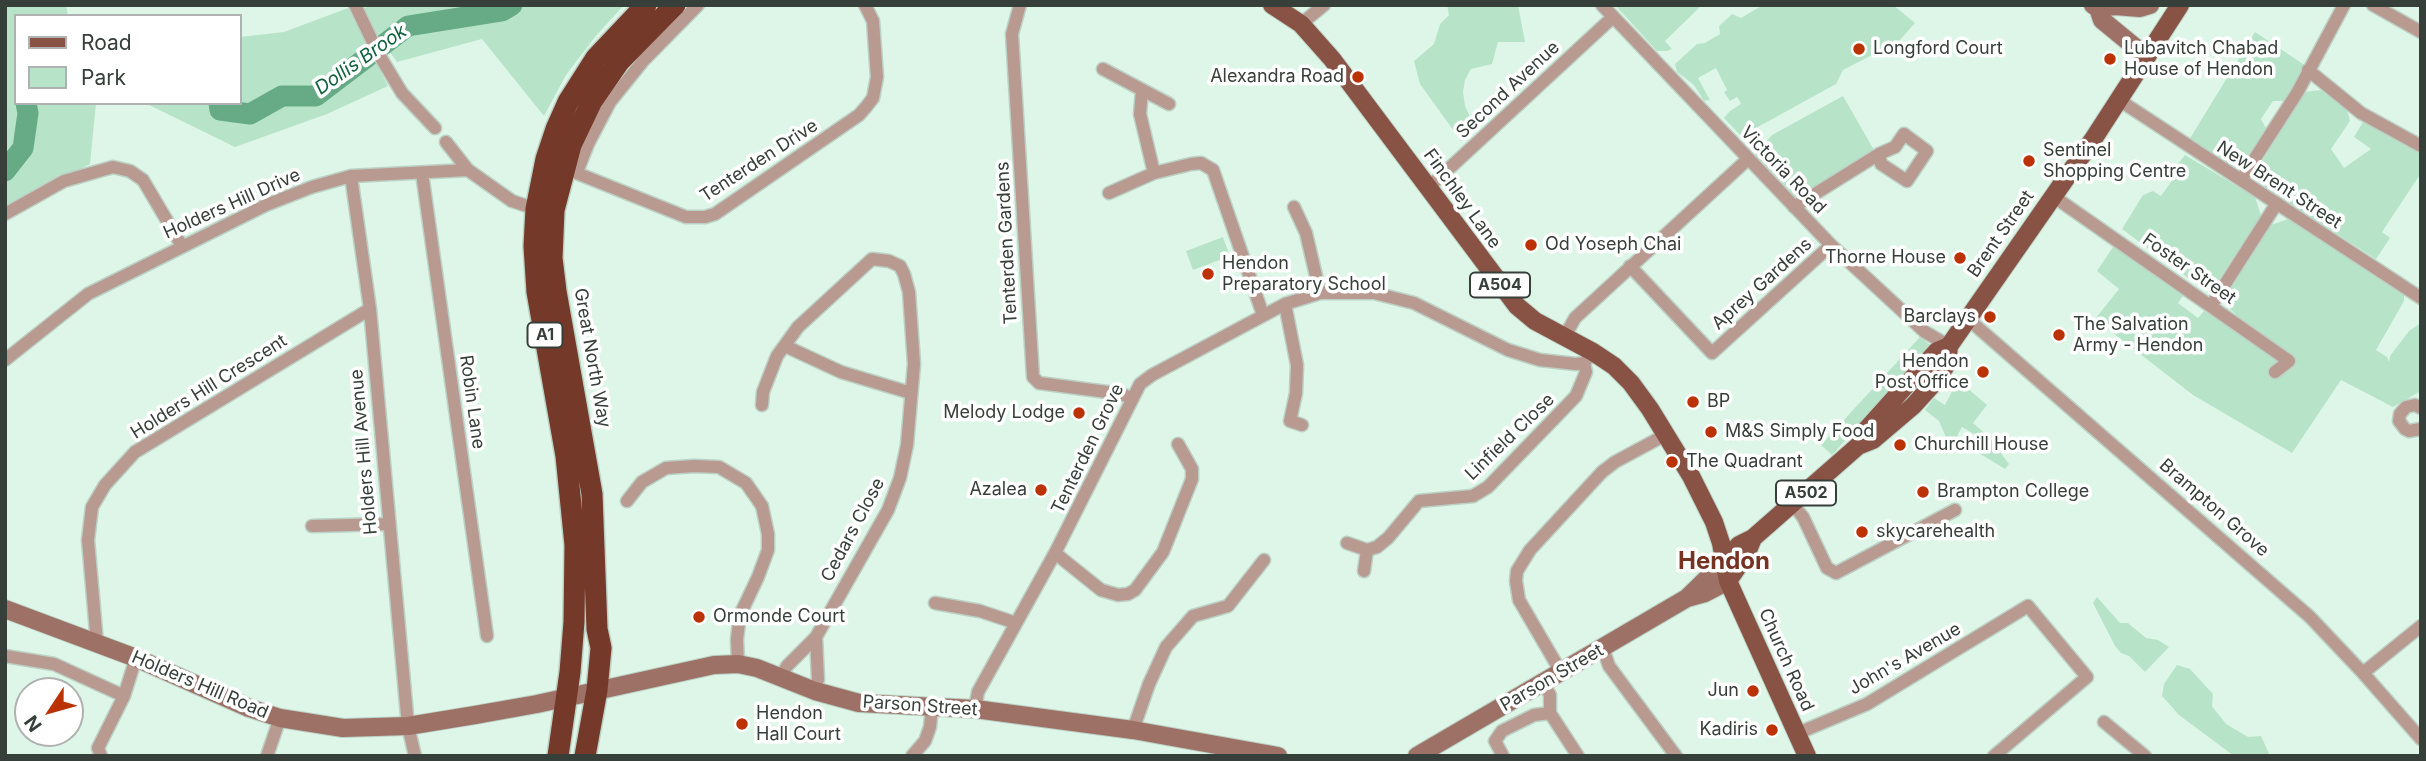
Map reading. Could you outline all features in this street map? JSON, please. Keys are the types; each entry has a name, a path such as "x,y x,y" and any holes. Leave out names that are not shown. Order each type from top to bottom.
{"highway":[{"name":"Great North Way","path":"585,756 575,611 572,512 566,456 537,292 534,246 536,209 546,159 568,102 596,58 646,5"},
{"name":"Great North Way","path":"558,756 600,648 592,494 552,258 554,210 571,170 582,120 605,80 675,5"},
{"path":"571,756 582,694"}],"main road":[{"name":"Finchley Lane","path":"1272,5 1301,24 1332,59 1517,306 1535,321 1565,336 1588,357 1614,366 1631,383 1667,434 1714,522 1728,581"},
{"path":"2147,57 2102,20 2096,7 2140,8 2150,5"},
{"name":"Brent Street","path":"1724,562 1739,545 1753,538 1793,505 1858,446 1865,431 1937,351 1949,346 2119,100 2180,5"},
{"path":"1714,522 1753,538"},
{"name":"Brent Street","path":"1728,581 1746,555 1753,538"},
{"name":"Parson Street","path":"1417,756 1686,598 1724,562"},
{"name":"Parson Street","path":"1686,598 1705,593 1728,581"},
{"name":"Church Road","path":"1728,581 1807,756"},
{"name":"Holders Hill Road","path":"5,609 136,658 249,708 280,718 342,728 408,726 582,694"},
{"name":"Parson Street","path":"582,694 714,665 738,664 859,703 975,709 1133,730 1278,756"}],"street":[{"path":"355,5 378,53 402,93 435,128"},
{"name":"Great North Way","path":"571,170 610,102 643,61 698,5"},
{"name":"Tenterden Drive","path":"571,170 686,217 715,214 859,115 873,98 877,77 873,21 864,5"},
{"name":"Tenterden Gardens","path":"1020,5 1012,34 1033,377 1038,383 1122,394 1132,399"},
{"path":"1301,24 1324,5"},
{"name":"Victoria Road","path":"1602,5 1831,246 1925,332 1949,346"},
{"path":"2241,180 2297,93 2344,5"},
{"path":"2373,5 2421,32"},
{"name":"Second Avenue","path":"1428,188 1613,18"},
{"path":"1103,69 1169,104"},
{"path":"2308,70 2361,113 2421,146"},
{"path":"1142,90 1140,114 1154,173"},
{"name":"New Brent Street","path":"2119,100 2421,298"},
{"path":"446,142 468,170 512,201 536,209"},
{"path":"1794,207 1880,154"},
{"path":"1565,336 1576,318 1748,159"},
{"path":"1109,194 1154,173 1191,164 1201,163 1213,170 1262,315"},
{"path":"5,214 64,181 113,167 130,171 144,180 183,246"},
{"name":"Holders Hill Drive","path":"5,360 88,294 266,205 312,187 351,176 468,170"},
{"name":"Robin Lane","path":"422,173 487,636"},
{"name":"Holders Hill Avenue","path":"351,176 370,309 408,726 415,756"},
{"name":"Foster Street","path":"2053,196 2289,361 2275,372"},
{"path":"2211,306 2277,203"},
{"path":"1294,207 1306,233 1320,293"},
{"name":"Aprey Gardens","path":"1630,266 1712,354 1831,246"},
{"name":"Cedars Close","path":"762,405 763,392 777,356 798,327 872,259 900,266 909,292 914,364 907,445 900,478 888,510 816,637 787,666 781,677"},
{"name":"Tenterden Grove","path":"975,709 978,692 1055,553 1132,399 1145,379 1262,315 1285,304 1320,293 1374,293 1388,296 1434,312 1518,353 1559,364 1569,365 1588,357"},
{"path":"1285,304 1297,365 1296,393 1290,423"},
{"name":"Holders Hill Crescent","path":"97,643 88,540 92,508 105,485 135,452 370,309"},
{"name":"Brampton Grove","path":"1968,319 2310,617 2421,740"},
{"path":"785,346 841,372 911,393"},
{"name":"Linfield Close","path":"1367,550 1385,542 1419,500 1473,496 1488,487 1576,396 1586,372 1588,357"},
{"path":"2421,408 2415,405 2406,407 2400,414 2399,421 2409,431 2421,429"},
{"path":"1561,671 1519,600 1517,571 1530,550 1602,472 1667,434"},
{"path":"1055,553 1101,590 1118,595 1135,590 1163,552 1192,479 1192,469 1178,444"},
{"path":"627,501 642,482 666,468 694,466 719,467 746,483 762,506 768,534 768,550 740,615 738,664"},
{"path":"1793,505 1803,517 1827,568 1836,573 1955,510"},
{"path":"312,526 388,524"},
{"path":"1347,543 1367,550 1364,571"},
{"path":"1133,730 1149,684 1166,647 1193,616 1228,606 1264,560"},
{"path":"935,603 980,611 1016,623"},
{"name":"John's Avenue","path":"1796,734 1867,704 2028,606 2087,677 1994,756"},
{"path":"2363,673 2421,626"},
{"path":"815,691 818,679 816,637"},
{"path":"1603,648 1609,666 1676,756"},
{"path":"5,656 54,664 124,695"},
{"path":"101,756 99,748 124,695 136,658"},
{"path":"1543,682 1550,695 1550,713 1578,756"},
{"path":"912,756 928,734 932,707"},
{"path":"1503,756 1495,741 1502,731 1534,715 1550,713"},
{"path":"267,756 280,718"},
{"path":"2104,722 2146,756"}],"green space":[{"path":"5,5 66,5 68,14 14,14 14,105 96,105 90,164 5,209"},
{"path":"376,5 624,5 566,75 544,116 482,39 397,62 359,9"},
{"path":"1447,5 1518,5 1525,42 1498,42 1492,64 1471,69 1463,92 1465,106 1476,130 1461,141 1420,84 1414,61 1434,44 1440,24 1449,15"},
{"path":"1615,5 1702,5 1665,41 1672,49 1657,51"},
{"path":"1763,5 1893,5 1915,23 1899,41 1843,70 1836,84 1756,128 1752,138 1746,141 1724,118 1741,104 1737,97 1730,101 1716,68 1698,78 1710,100 1704,101 1694,85 1677,72 1675,64 1697,44 1705,43 1720,34 1719,26 1732,14 1741,18"},
{"path":"348,8 388,86 327,114 235,147 149,105 242,105 242,37 284,32"},
{"path":"2255,32 2306,66 2286,101 2273,101 2261,119 2267,130 2246,162 2232,165 2189,140"},
{"path":"2321,90 2347,110 2350,121 2331,149 2344,168 2371,149 2354,137 2363,122 2421,152 2421,173 2382,232 2390,238 2376,259 2260,184 2257,170 2304,92"},
{"path":"1843,96 1874,150 1797,199 1755,155 1772,135"},
{"path":"2185,155 2255,197 2261,215 2216,284 2199,286 2122,229 2143,195 2153,191 2161,196 2178,172 2174,169"},
{"path":"2288,219 2404,293 2404,301 2376,350 2387,357 2389,362 2390,356 2409,331 2421,323 2421,391 2393,407 2341,380 2292,453 2193,395 2095,319 2119,289 2097,271 2115,244 2183,296 2178,303 2198,318 2204,311 2250,340 2255,332 2230,309 2228,293 2271,225"},
{"path":"1223,237 1230,256 1193,270 1186,251"},
{"path":"1920,337 1931,346 1832,455 1821,445"},
{"path":"1958,380 1987,405 1973,423 1989,437 2009,464 2005,469 1977,452 1984,440 1962,427 1946,456 1945,435 1939,421 1925,410 1934,398 1945,405"},
{"path":"2097,597 2120,623 2128,623 2146,638 2158,640 2169,647 2145,672 2115,646 2093,603"},
{"path":"2177,665 2190,669 2213,694 2212,706 2226,724 2248,737 2261,736 2270,756 2234,756 2179,715 2162,696 2164,684"}],"waterway":[{"name":"Dollis Brook","path":"219,105 220,110 250,114 282,96 316,96 408,26 502,11 512,5"},
{"name":"Dollis Brook","path":"5,171 23,148 28,113 26,105"}],"place":[{"name":"Longford Court","path":"1859,49"},
{"name":"Lubavitch Chabad House of Hendon","path":"2110,59"},
{"name":"Alexandra Road","path":"1358,77"},
{"name":"Sentinel Shopping Centre","path":"2029,161"},
{"name":"Od Yoseph Chai","path":"1531,245"},
{"name":"Thorne House","path":"1960,258"},
{"name":"Hendon Preparatory School","path":"1208,274"},
{"name":"Barclays","path":"1990,317"},
{"name":"The Salvation Army - Hendon","path":"2059,335"},
{"name":"Hendon Post Office","path":"1983,372"},
{"name":"BP","path":"1693,402"},
{"name":"Melody Lodge","path":"1079,413"},
{"name":"M&S Simply Food","path":"1711,432"},
{"name":"Churchill House","path":"1900,445"},
{"name":"The Quadrant","path":"1672,462"},
{"name":"Azalea","path":"1041,490"},
{"name":"Brampton College","path":"1923,492"},
{"name":"skycarehealth","path":"1862,532"},
{"name":"Ormonde Court","path":"699,617"},
{"name":"Jun","path":"1753,691"},
{"name":"Hendon Hall Court","path":"742,724"},
{"name":"Kadiris","path":"1772,730"}],"district":[{"name":"Hendon","path":"1724,562"}]}
